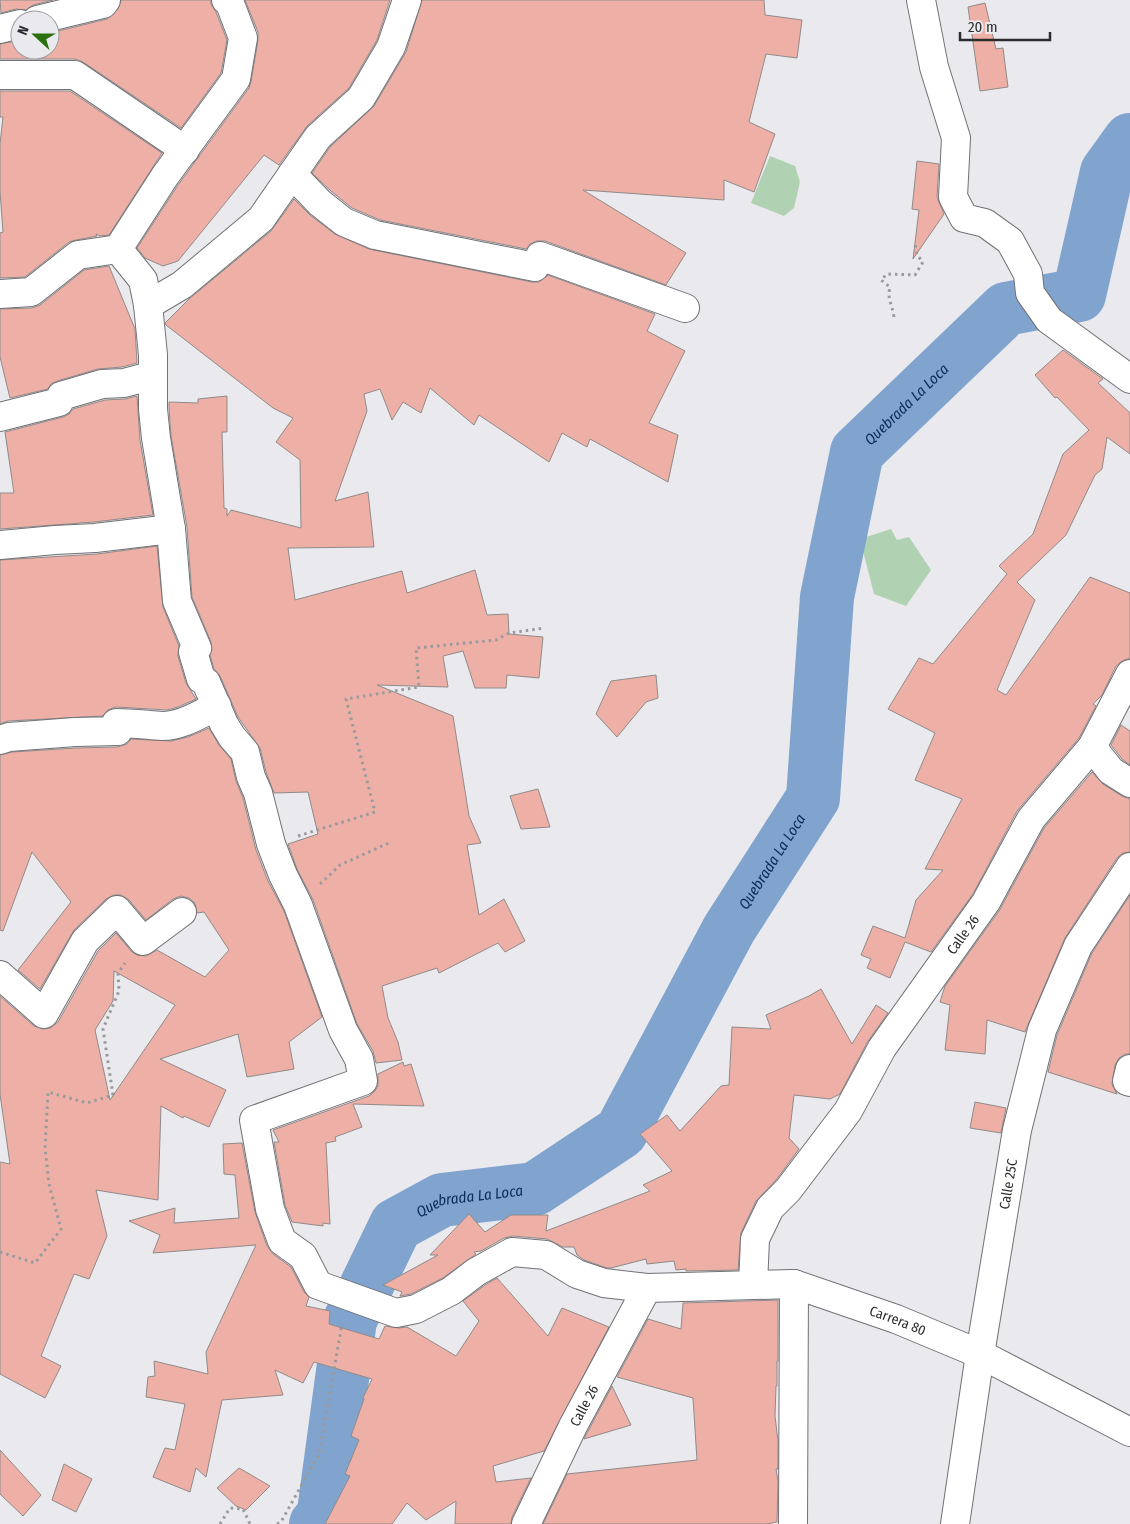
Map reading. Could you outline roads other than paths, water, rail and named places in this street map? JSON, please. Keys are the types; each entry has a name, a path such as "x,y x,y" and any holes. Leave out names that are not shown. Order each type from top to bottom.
{"street":[{"path":"60,14 103,4 106,0"},
{"path":"0,294 31,292 78,255 118,248 165,176 236,79 243,38 226,0"},
{"path":"148,305 182,285 260,219 318,137 360,98 391,47 407,0"},
{"path":"921,0 934,67 956,138 953,197 964,218 985,224 1010,241 1028,274 1030,293 1049,320 1130,379"},
{"path":"0,75 75,75 185,150"},
{"path":"292,174 320,203 344,222 375,235 535,268 540,256 685,308"},
{"path":"0,740 9,737 75,732 118,732 116,723 164,726 190,720 217,706 206,682 201,679 193,652 197,648 177,601 171,529 156,438 153,355 148,305 143,280 118,248"},
{"path":"0,417 59,402 61,396 89,387 153,378"},
{"path":"0,545 95,538 171,529"},
{"name":"Calle 26","path":"753,1284 755,1239 770,1208 788,1190 848,1111 882,1048 986,902 1032,819 1092,747 1130,674"},
{"name":"Carrera 80","path":"217,706 232,738 245,752 251,777 258,792 271,844 283,875 298,905 343,1030 359,1059 363,1081 254,1120 270,1209 282,1241 303,1256 318,1285 396,1313 416,1309 451,1291 476,1272 512,1252 546,1255 577,1274 604,1283 647,1288 794,1284 896,1319 980,1354 1130,1432"},
{"path":"1092,747 1111,771 1130,782"},
{"name":"Calle 25C","path":"955,1524 980,1354 1017,1130 1042,1030 1078,946 1130,867"},
{"path":"0,975 44,1014 85,942 117,910 143,941 182,912"},
{"path":"1130,1069 1127,1082 1130,1082"},
{"path":"793,1524 794,1284"},
{"name":"Calle 26","path":"526,1524 573,1426 647,1288"}],"waterway":[{"name":"Quebrada La Loca","path":"316,1524 323,1519 350,1320 396,1225 442,1200 535,1189 621,1132 729,929 813,798 827,597 857,452 1006,309 1079,295 1107,172 1130,140"}]}
